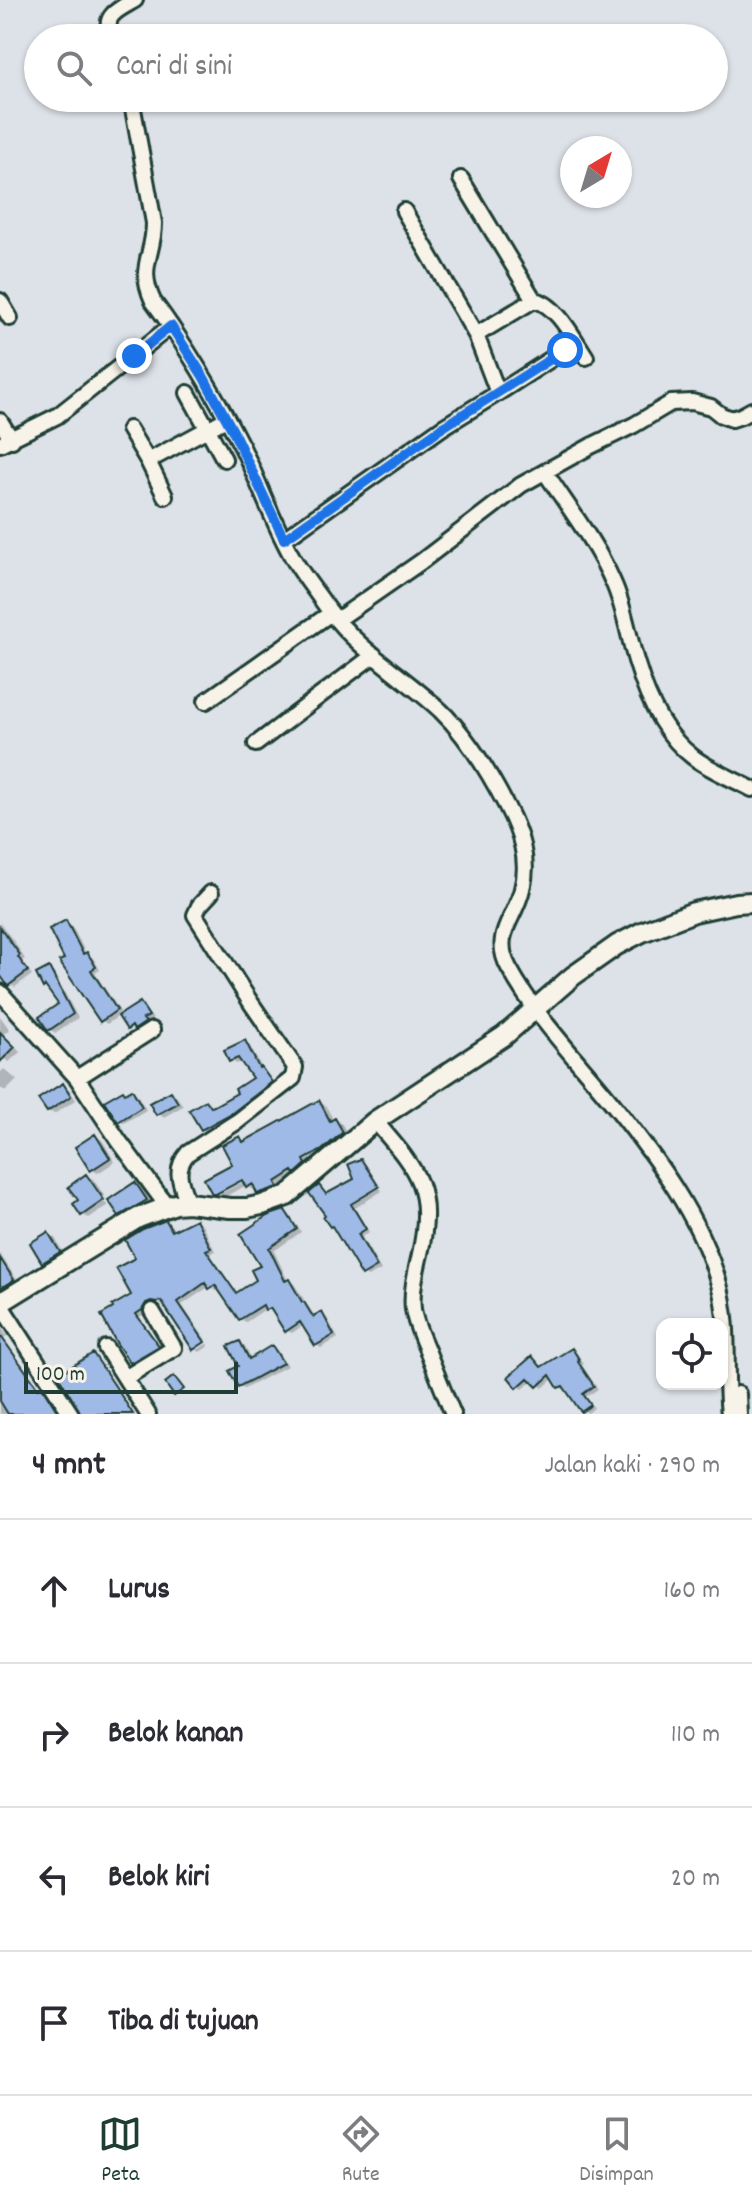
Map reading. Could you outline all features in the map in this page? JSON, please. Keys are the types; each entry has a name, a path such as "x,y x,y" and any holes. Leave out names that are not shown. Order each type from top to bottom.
{"street":[{"path":"108,24 113,14 135,0"},
{"path":"134,112 154,223 146,262 147,288 226,419 294,560 334,616 457,728 506,805 521,837 525,865 522,891 505,928 501,947 508,966 535,1010 663,1171 703,1240 719,1285 725,1317 729,1414"},
{"path":"461,179 534,300"},
{"path":"404,211 476,335 498,393"},
{"path":"476,335 534,300 544,302 555,312 586,357"},
{"path":"0,301 10,318"},
{"path":"0,421 6,442 57,416 171,326"},
{"path":"284,539 443,427 565,350"},
{"path":"188,393 224,459"},
{"path":"206,701 422,561 521,485 671,403 692,402 711,407 732,419 752,410"},
{"path":"148,461 226,419"},
{"path":"129,429 165,496"},
{"path":"545,472 599,554 612,580 625,614 637,665 658,717 672,737 694,758 752,789"},
{"path":"256,744 374,655"},
{"path":"188,1203 178,1175 183,1159 238,1121 295,1074 295,1067 195,915 197,908 211,893"},
{"path":"71,1414 0,1303 138,1218 167,1206 188,1203 247,1208 276,1201 295,1189 375,1121 504,1036 573,976 617,945 694,912 752,902"},
{"path":"0,992 77,1078 167,1206"},
{"path":"77,1078 152,1030"},
{"path":"375,1121 409,1160 421,1186 424,1229 413,1290 413,1309 453,1414"},
{"path":"125,1378 174,1348 152,1311"},
{"path":"106,1348 148,1414"},
{"path":"738,1394 739,1414"}],"building":[{"path":"66,920 83,954 87,952 96,967 91,970 117,1010 100,1022 59,961 64,959 49,929"},
{"path":"0,927 28,971 8,986 0,975"},
{"path":"49,967 73,1014 48,1031 39,1017 58,1004 45,986 43,988 36,974"},
{"path":"140,1002 149,1016 134,1030 132,1026 127,1030 118,1016"},
{"path":"0,1032 15,1047 0,1062"},
{"path":"245,1040 259,1068 272,1082 232,1113 201,1130 189,1110 206,1100 211,1107 214,1106 237,1093 235,1089 252,1078 238,1058 229,1062 224,1050"},
{"path":"63,1083 71,1096 47,1112 38,1099"},
{"path":"132,1089 142,1107 118,1122 104,1101 123,1090 125,1093"},
{"path":"171,1091 178,1103 156,1115 149,1103"},
{"path":"319,1100 330,1121 335,1118 343,1132 304,1160 306,1164 295,1174 293,1171 276,1182 278,1187 257,1194 253,1184 246,1188 242,1180 212,1194 204,1179 232,1164 222,1145 240,1136 243,1142"},
{"path":"95,1134 110,1158 90,1171 75,1147"},
{"path":"361,1159 379,1187 351,1204 366,1229 358,1234 377,1267 362,1276 309,1193 319,1185 326,1194 354,1179 348,1164"},
{"path":"86,1174 104,1200 81,1216 73,1204 78,1200 68,1187"},
{"path":"135,1182 147,1200 119,1216 108,1200"},
{"path":"285,1210 297,1229 269,1248 285,1281 289,1279 313,1317 322,1312 334,1335 315,1346 300,1322 285,1332 270,1308 265,1310 263,1305 239,1320 215,1285 209,1289 205,1283 178,1302 205,1342 193,1350 161,1301 151,1301 136,1314 159,1346 130,1363 101,1315 131,1295 116,1268 135,1258 125,1240 166,1220 172,1231 196,1219 211,1248 206,1250 236,1293 256,1280 251,1270 260,1266 240,1234 267,1216"},
{"path":"48,1232 60,1252 42,1263 30,1243"},
{"path":"0,1258 14,1280 0,1288"},
{"path":"0,1335 38,1388 42,1387 59,1414 8,1414 0,1401"},
{"path":"240,1341 249,1359 272,1345 283,1363 238,1387 229,1371 238,1366 228,1346"},
{"path":"572,1348 594,1386 583,1394 591,1405 581,1412 563,1386 558,1388 550,1375 537,1387 528,1378 517,1388 508,1377 532,1356 541,1367"},
{"path":"93,1353 133,1414 81,1414 58,1375"},
{"path":"174,1376 184,1389 174,1396 165,1383"}],"route":[{"path":"134,356 171,326 233,431 284,539 443,427 565,350"}]}
